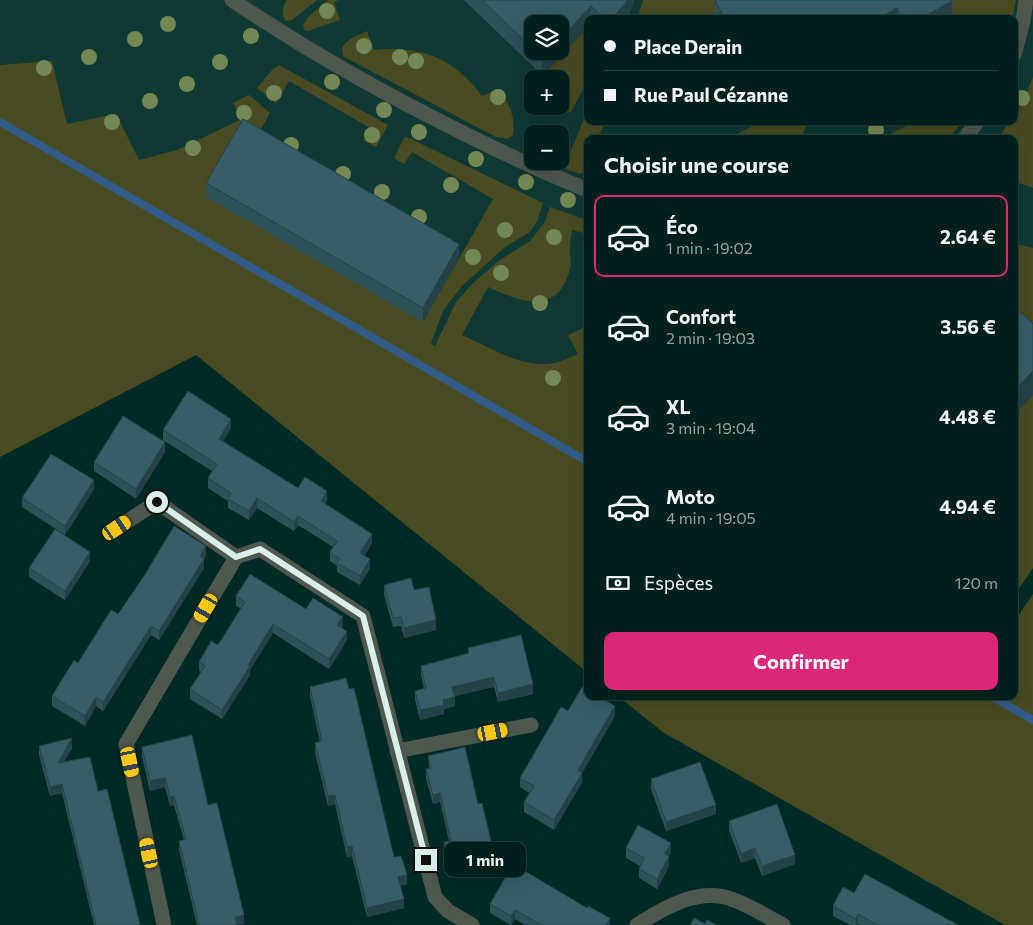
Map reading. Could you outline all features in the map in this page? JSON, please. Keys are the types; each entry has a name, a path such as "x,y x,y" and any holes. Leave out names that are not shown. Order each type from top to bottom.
{"street":[{"path":"232,0 311,51 380,91 483,143 584,188"},
{"path":"1018,40 1026,0"},
{"path":"967,135 975,125"},
{"path":"117,528 157,502 236,557"},
{"path":"164,925 126,744 236,557 260,549 363,616 435,897 448,911 472,925"},
{"path":"397,751 531,725"},
{"path":"637,925 656,913 693,897 712,896 733,899 782,925"}],"shaded area":[{"path":"0,0 1033,0 1033,472 1018,493 1018,135 584,135 584,432 0,94"}],"green space":[{"path":"287,0 317,0 292,20 286,21 283,16 283,10"},
{"path":"328,0 339,0 334,2 340,20 308,31 304,30 303,26 307,18"},
{"path":"643,0 746,0 718,15 638,15"},
{"path":"942,0 1016,0 1013,15 950,15"},
{"path":"367,31 374,50 391,49 421,52 448,63 460,72 482,96 498,89 511,110 514,128 513,135 508,139 496,137 344,57 342,52 345,44 353,37"},
{"path":"584,31 584,88 571,112 569,112 569,70 548,70 557,60 569,60 569,47"},
{"path":"52,61 67,124 116,114 139,160 177,150 242,119 233,103 249,95 270,113 255,140 423,322 493,199 412,152 404,164 394,158 405,136 543,203 537,222 530,232 505,247 461,287 443,311 431,343 435,346 456,302 473,283 500,260 530,241 545,222 550,207 584,219 584,233 572,230 570,269 564,284 556,294 547,300 525,301 488,287 462,335 520,361 551,364 578,354 568,335 584,327 584,670 196,355 0,457 0,65"},
{"path":"279,65 388,125 376,147 363,140 370,128 289,81 276,103 257,88 273,69"},
{"path":"1033,77 1033,188 1018,182 1018,135 1001,135 1007,125 1018,125 1018,110"},
{"path":"584,118 584,125 605,125 598,135 584,135 584,173 580,174 569,170 569,156"},
{"path":"756,125 808,125 801,135 734,135"},
{"path":"909,125 960,125 951,135 889,135"},
{"path":"1018,244 1033,248 1033,349 1018,334"},
{"path":"1033,395 1033,568 1018,590 1018,411"},
{"path":"1033,594 1033,925 1005,925 664,733 623,700 1018,700 1018,616"}],"building":[{"path":"482,0 627,0 615,15 601,15 591,6 569,29 569,15 524,15 524,40"},
{"path":"715,0 952,0 926,15 901,15 897,8 884,15 723,15"},
{"path":"243,119 459,244 423,308 206,183"},
{"path":"1018,310 1033,324 1033,371 1018,387"},
{"path":"188,391 231,419 219,439 298,488 305,477 327,491 321,501 372,534 360,553 370,559 360,576 337,563 340,559 330,552 337,541 298,516 294,522 257,498 249,511 228,499 231,493 208,478 217,464 163,430"},
{"path":"123,416 165,442 136,489 94,462"},
{"path":"51,454 94,480 65,526 22,498"},
{"path":"174,526 206,546 200,556 204,559 159,631 151,626 103,702 96,697 85,716 52,696 74,660 78,663 111,610 118,614 144,576"},
{"path":"55,529 90,552 65,591 29,568"},
{"path":"250,574 306,609 313,598 343,617 337,625 347,631 329,659 273,624 248,665 250,666 222,710 190,689 205,666 199,662 211,641 218,645 245,602 236,596"},
{"path":"411,578 414,590 429,587 436,620 404,628 401,617 393,618 384,585"},
{"path":"521,635 533,684 498,693 494,677 452,687 455,697 443,700 444,705 420,710 415,691 426,688 421,666 469,653 468,648"},
{"path":"346,678 349,689 354,688 394,857 401,856 407,875 398,877 404,899 367,908 352,846 347,847 335,795 328,796 315,743 322,741 310,687"},
{"path":"582,687 584,688 584,700 605,700 615,706 578,770 582,773 554,820 524,802 534,786 520,778 561,707 568,711"},
{"path":"192,735 208,805 217,803 244,915 235,917 237,925 199,925 179,841 186,839 174,796 170,797 165,778 150,781 142,747"},
{"path":"72,738 58,763 90,757 98,791 107,789 140,925 96,925 62,784 50,787 39,746"},
{"path":"465,747 478,804 482,803 494,854 450,864 444,842 451,841 440,793 433,795 426,769 431,768 428,756"},
{"path":"700,762 716,805 666,822 651,779"},
{"path":"777,804 795,855 762,866 755,848 741,854 729,821"},
{"path":"638,825 671,843 665,854 669,856 657,879 639,869 644,858 626,848"},
{"path":"513,864 587,908 588,906 610,918 606,925 542,925 515,910 511,916 490,904"},
{"path":"865,874 958,925 878,925 858,914 856,919 833,906 843,887 854,893"},
{"path":"694,918 705,924 707,920 717,925 690,925"}],"waterway":[{"path":"0,122 584,460"},
{"path":"998,700 1033,720"}],"route":[{"path":"157,502 236,557 260,549 363,616 426,860"}]}
